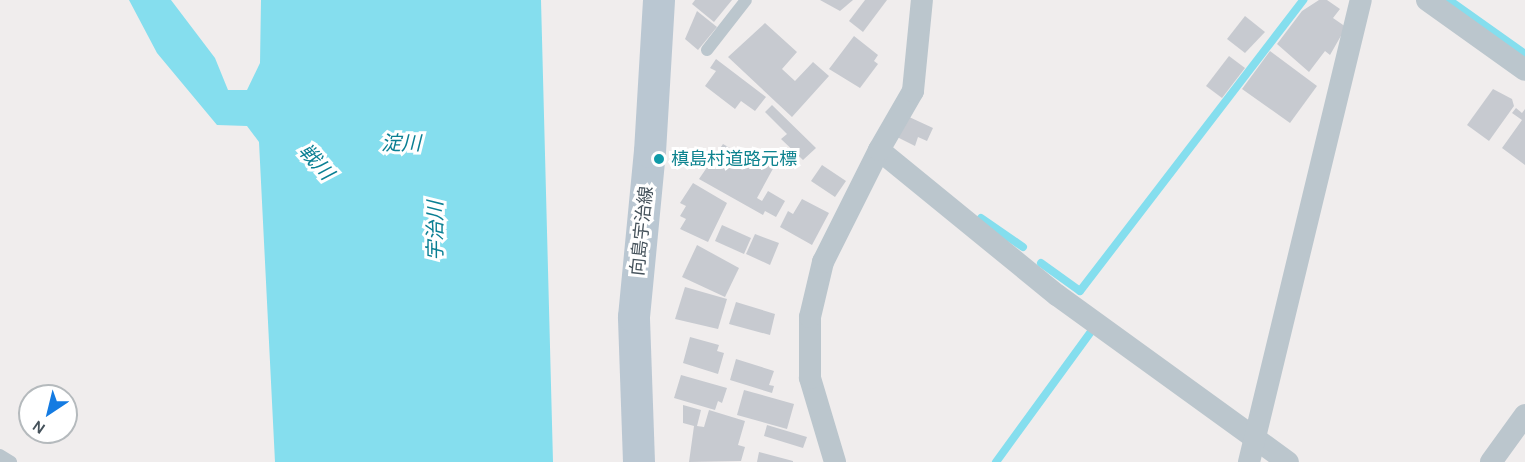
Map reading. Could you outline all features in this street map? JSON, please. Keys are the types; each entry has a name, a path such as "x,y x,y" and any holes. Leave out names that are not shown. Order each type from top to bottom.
{"main road":[{"name":"向島宇治線","path":"639,462 634,316 650,152 659,0"}],"street":[{"path":"835,462 810,378 810,317 823,262 879,150 913,91 922,0"},
{"path":"1249,462 1361,0"},
{"path":"1427,0 1525,70"},
{"path":"879,150 1057,296 1288,462"},
{"path":"1491,462 1525,415"}],"lane":[{"path":"706,50 746,0"},
{"path":"0,455 11,462"}],"water":[{"name":"淀川","path":"129,0 171,0 215,58 228,90 247,90 260,63 261,0 541,0 553,462 275,462 259,142 247,126 217,125 157,53"}],"building":[{"path":"695,0 732,0 714,22 692,4"},
{"path":"820,0 853,0 840,11"},
{"path":"865,0 887,0 863,32 849,21"},
{"path":"1319,0 1327,0 1340,9 1333,18 1346,27 1330,55 1325,51 1309,72 1277,44 1302,11"},
{"path":"697,11 717,27 698,50 685,39"},
{"path":"1245,16 1265,32 1245,53 1227,39"},
{"path":"765,23 797,52 782,69 795,81 813,62 829,76 792,117 728,57"},
{"path":"854,36 878,55 874,61 878,64 860,88 829,69"},
{"path":"1270,51 1317,86 1290,123 1242,89"},
{"path":"1229,56 1245,68 1222,98 1206,86"},
{"path":"716,59 766,97 755,111 741,101 735,109 705,86 716,71 710,68"},
{"path":"1493,89 1512,99 1514,106 1489,141 1467,125"},
{"path":"772,105 816,148 803,160 781,139 787,134 765,112"},
{"path":"1516,108 1522,113 1525,109 1525,165 1502,148 1522,120 1512,113"},
{"path":"907,116 933,128 927,141 918,137 915,146 897,137"},
{"path":"723,144 740,154 744,148 775,165 757,198 762,201 768,191 785,201 776,217 765,211 763,215 699,179"},
{"path":"822,165 846,181 835,197 811,181"},
{"path":"693,183 727,203 708,242 680,229 686,219 680,216 686,206 680,203"},
{"path":"802,199 829,213 812,245 780,227 788,211 793,214"},
{"path":"722,225 751,238 744,254 715,241"},
{"path":"755,234 779,243 770,265 746,254"},
{"path":"697,245 739,268 725,297 682,277"},
{"path":"685,287 727,299 718,329 675,319"},
{"path":"736,302 775,314 770,335 729,324"},
{"path":"690,337 719,345 717,351 724,353 718,374 683,363"},
{"path":"736,359 774,371 769,385 774,386 772,393 730,380"},
{"path":"681,375 727,388 722,403 718,401 715,410 674,398"},
{"path":"744,390 794,404 787,429 737,415"},
{"path":"683,405 701,410 697,426 704,427 709,410 745,421 738,445 745,447 741,461 689,462 694,426 683,423"},
{"path":"767,425 807,437 803,448 764,436"},
{"path":"759,452 793,461 793,462 757,462"}],"waterway":[{"path":"1041,263 1080,291 1303,0"},
{"path":"1449,0 1525,54"},
{"path":"981,218 1023,247"},
{"path":"996,462 1090,333"}],"place":[{"name":"槙島村道路元標","path":"659,159"}],"water label":[{"name":"戦川","path":"316,162"},
{"name":"宇治川","path":"435,231"}]}
